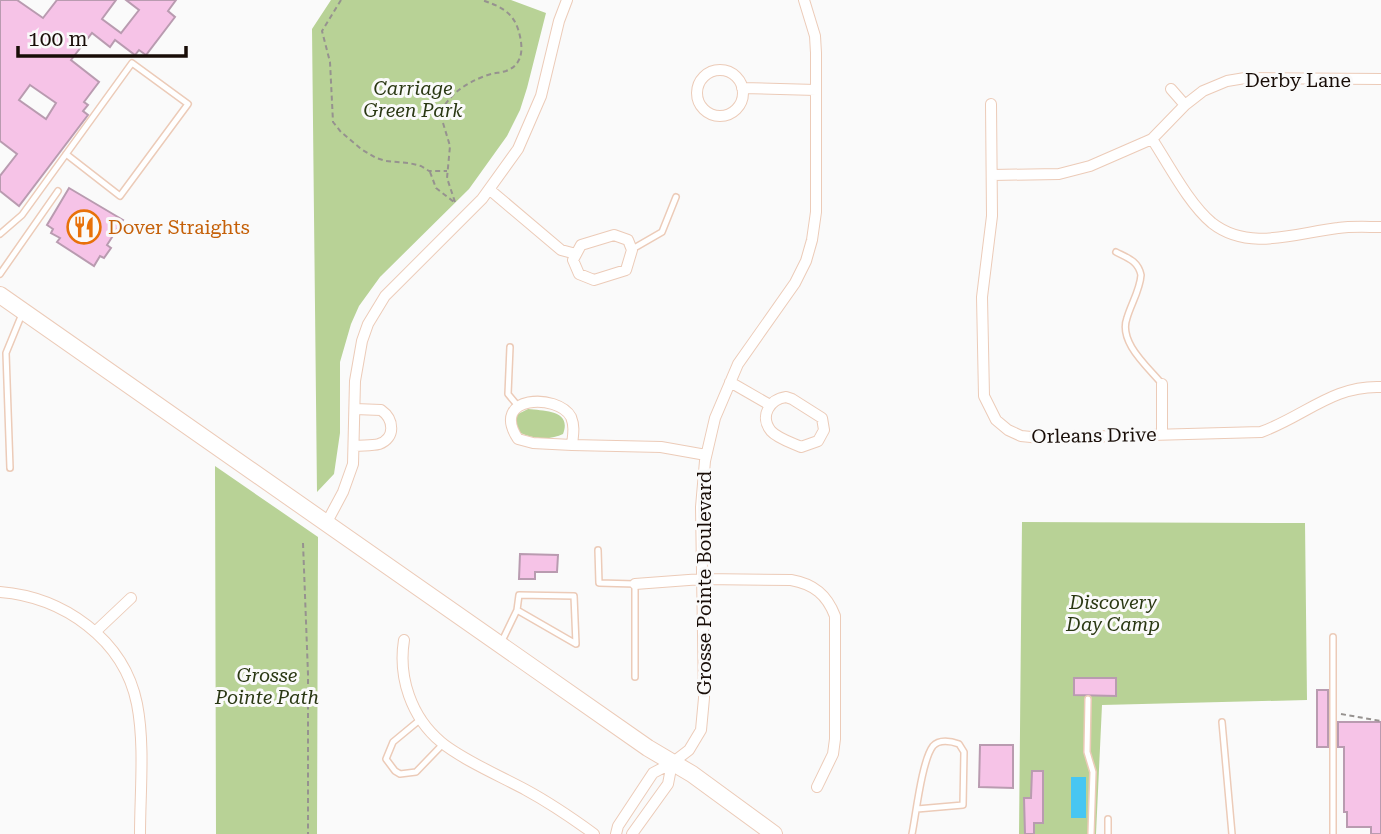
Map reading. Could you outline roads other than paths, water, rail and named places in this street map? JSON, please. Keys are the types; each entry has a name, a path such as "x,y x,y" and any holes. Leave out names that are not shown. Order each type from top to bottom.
{"main road":[{"path":"0,295 774,834"}],"street":[{"path":"327,522 347,481 355,446 357,362 362,341 376,310 396,284 490,190 507,167 527,132 541,96 559,21 567,0"},
{"name":"Grosse Pointe Boulevard","path":"616,834 618,826 653,773 672,763 698,739 703,718 701,507 706,455 715,418 738,364 795,282 806,261 812,240 816,212 815,36 804,0"},
{"path":"715,70 730,72 737,77 742,88 740,105 721,117 706,113 697,100 696,93 702,78 715,70"},
{"name":"Derby Lane","path":"992,175 1038,175 1073,171 1152,139 1185,105 1203,91 1227,82 1245,78 1381,79"},
{"path":"742,88 816,90"},
{"path":"1171,89 1185,105"},
{"name":"Orleans Drive","path":"991,104 990,236 982,297 982,377 989,410 996,421 1008,430 1021,436 1092,438 1261,432 1278,426 1341,391 1381,387"},
{"path":"1152,139 1199,209 1213,223 1230,233 1248,239 1268,239 1340,227 1381,227"},
{"path":"490,190 561,250 576,254"},
{"path":"614,235 628,240 631,247 626,270 594,280 579,274 573,260 576,254 581,245 614,235"},
{"path":"730,383 770,405"},
{"path":"1161,434 1162,384"},
{"path":"780,398 792,399 822,418 822,436 813,444 801,447 772,432 766,416 770,405 780,398"},
{"path":"572,445 574,427 570,415 561,407 526,403 510,416 510,427 518,439 533,443 572,445 661,447 706,455"},
{"path":"355,408 382,410 392,424 390,436 381,444 355,446"},
{"path":"635,584 702,579 791,580 804,582 820,591 830,603 835,616 835,739 833,754 817,787"},
{"path":"0,592 28,595 74,615 95,632 115,655 128,678 137,704 140,740 140,834"},
{"path":"95,632 131,598"},
{"path":"404,640 401,658 405,687 422,718 443,744 537,796 594,834"},
{"name":"Grosse Pointe Boulevard","path":"632,834 668,784 672,763"}],"lane":[{"path":"0,234 22,215 66,154 132,63 188,104 120,196 66,154"},
{"path":"0,274 58,191"},
{"path":"631,247 636,247 662,232 676,197"},
{"path":"0,222 7,228"},
{"path":"1116,252 1133,260 1140,268 1141,275 1125,322 1125,333 1131,346 1162,384"},
{"path":"10,468 6,353 23,311"},
{"path":"510,346 508,394 518,407"},
{"path":"598,550 599,583 635,584 635,677"},
{"path":"500,644 517,610 519,595 574,596 576,644 517,610"},
{"path":"1333,834 1334,637"},
{"path":"1088,699 1087,752 1093,772 1091,834"},
{"path":"422,718 393,742 388,750 389,765 400,774 416,772 443,744"},
{"path":"1222,722 1231,834"},
{"path":"912,834 926,762 932,748 942,741 959,744 964,752 963,805 917,809"},
{"path":"1108,819 1108,834"}],"water":[{"path":"1071,777 1086,777 1086,818 1071,818"}],"place":[{"name":"Dover Straights","path":"84,227"}],"park label":[{"name":"Carriage Green Park","path":"413,99"},
{"name":"Discovery Day Camp","path":"1113,613"},
{"name":"Grosse Pointe Path","path":"267,686"}]}
